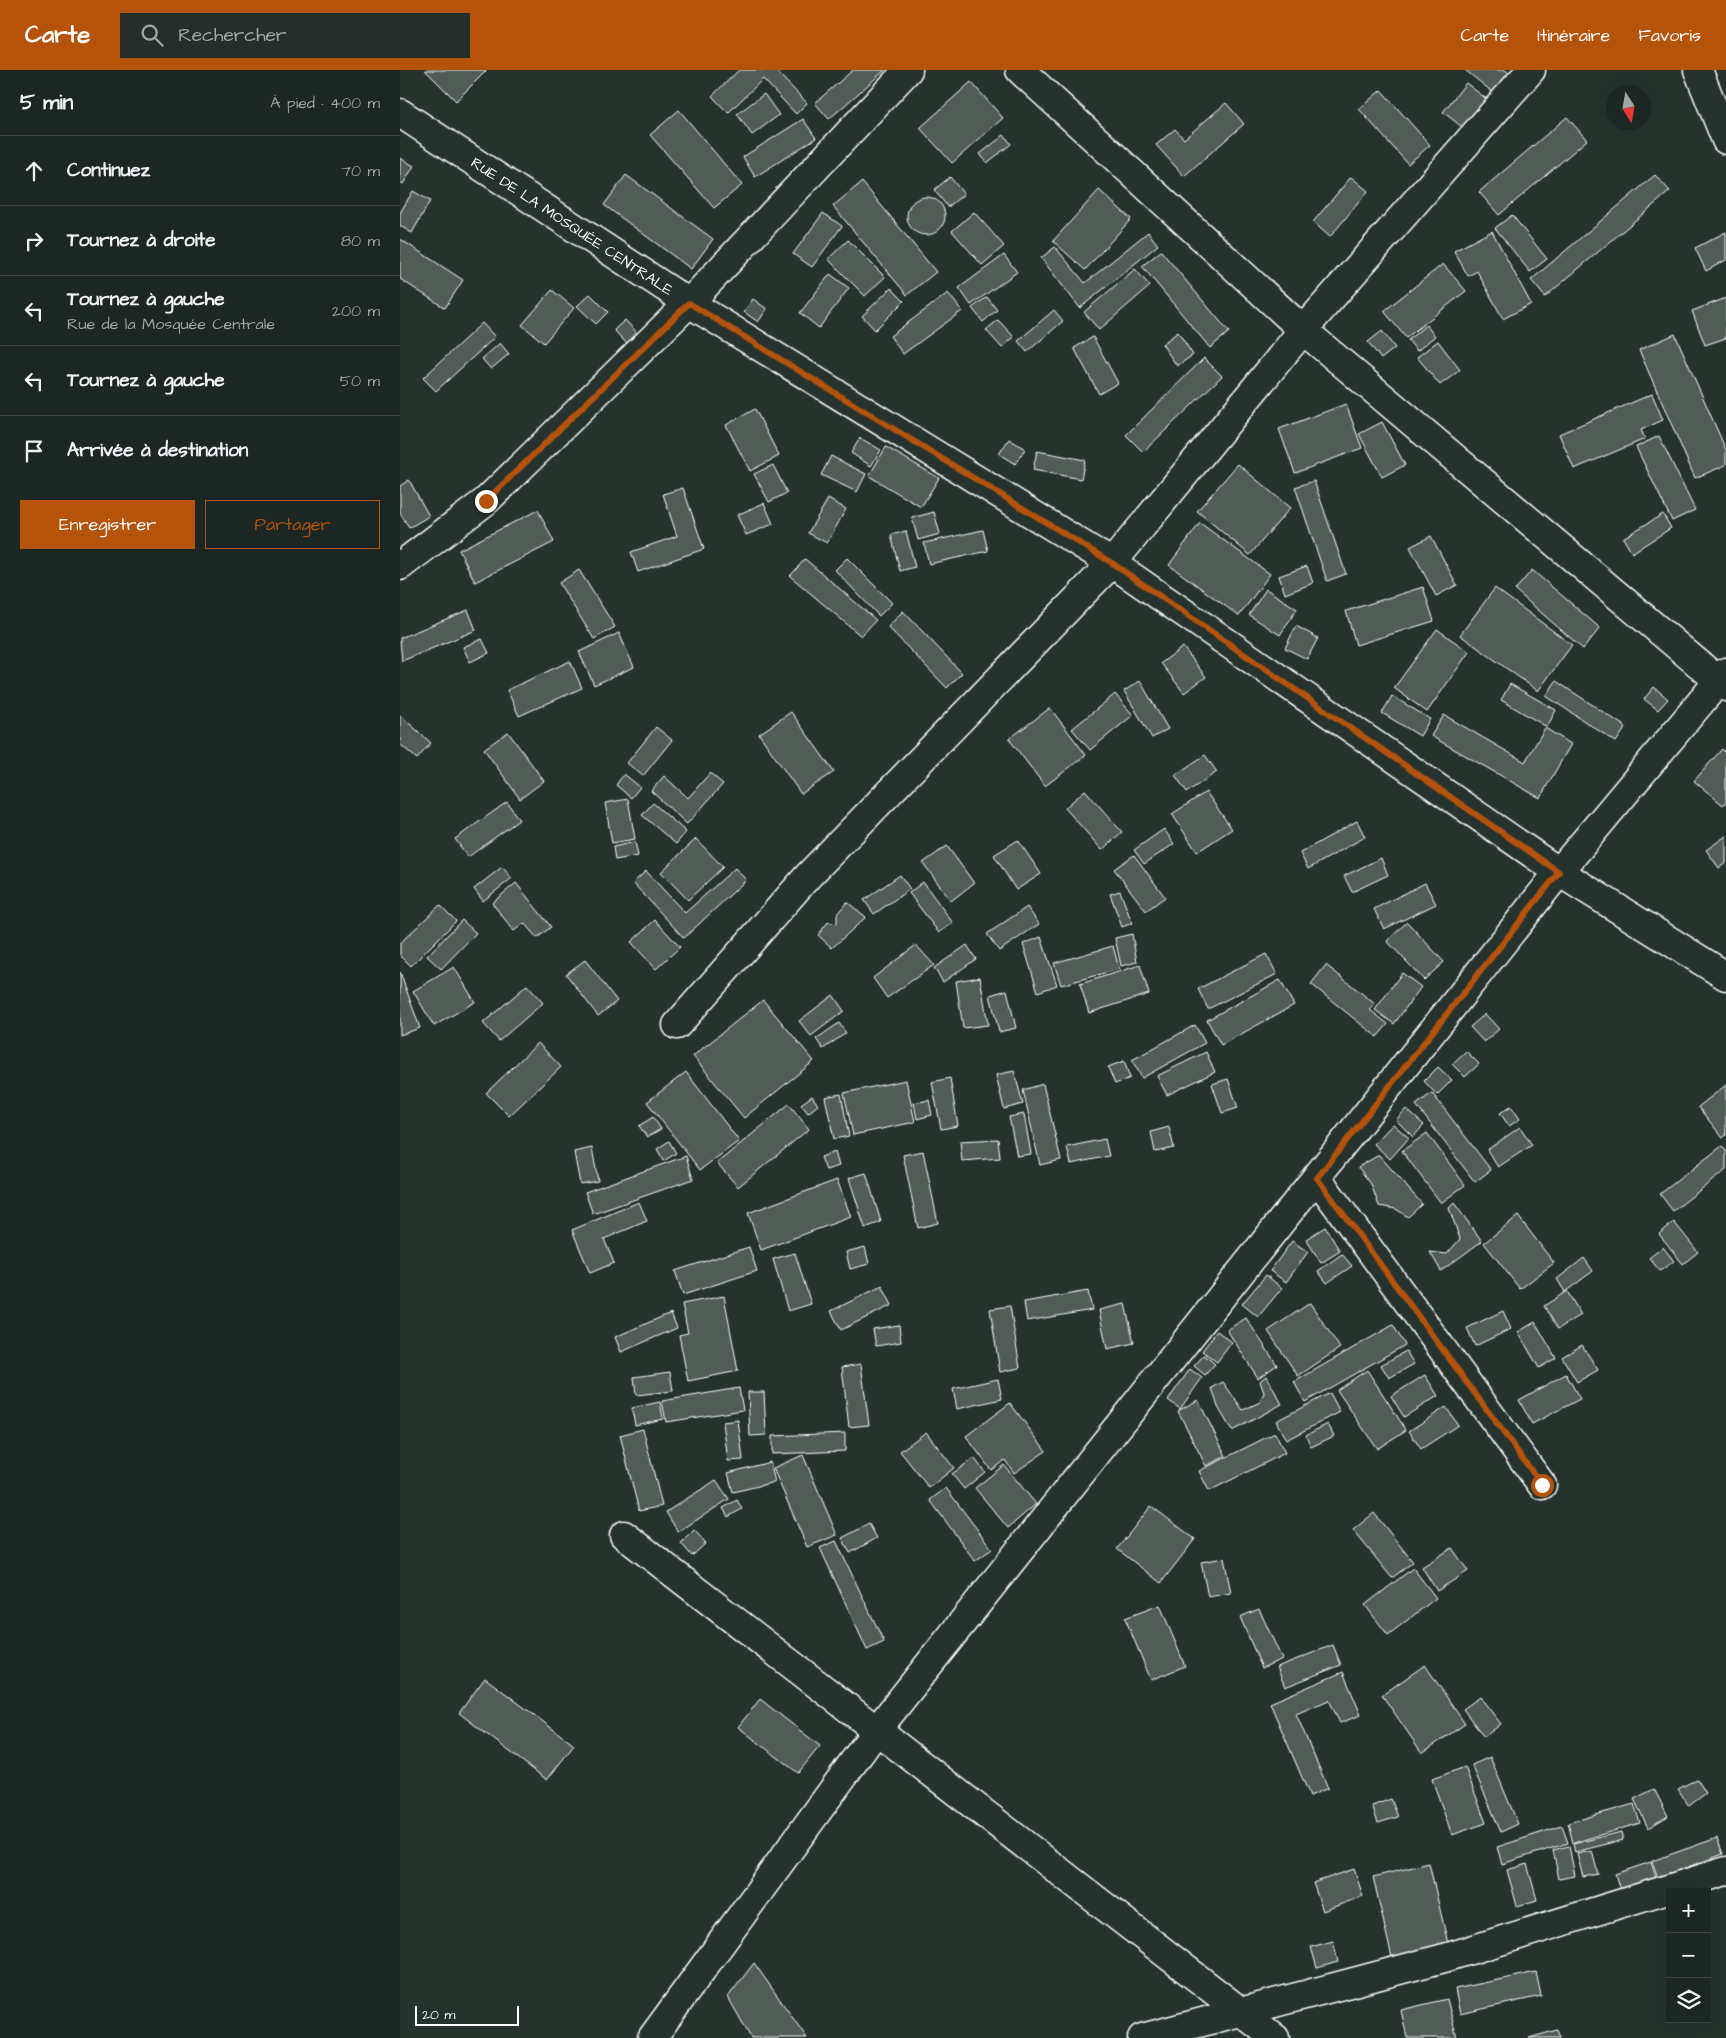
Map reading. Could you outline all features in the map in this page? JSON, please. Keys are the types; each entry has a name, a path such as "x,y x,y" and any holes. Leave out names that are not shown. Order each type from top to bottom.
{"street":[{"path":"400,566 486,501 689,303 908,70"},
{"path":"652,2038 876,1731 1559,872 1723,680 1303,330 1020,70"},
{"path":"677,1025 808,876 1112,563 1303,330 1531,70"},
{"path":"1698,70 1726,140"},
{"name":"RUE DE LA MOSQUÉE CENTRALE","path":"400,113 689,303 1112,563 1559,872 1726,976"},
{"path":"1317,1178 1542,1485"},
{"path":"624,1535 1275,2038"},
{"path":"1142,2038 1448,1957 1725,1875"}],"building":[{"path":"425,70 487,70 456,101"},
{"path":"739,70 775,70 807,103 796,114 763,79 728,113 712,96"},
{"path":"853,70 885,70 829,119 815,103"},
{"path":"1465,70 1505,70 1510,74 1495,94"},
{"path":"971,82 1003,118 952,163 920,128"},
{"path":"1466,83 1489,101 1466,130 1443,112"},
{"path":"1381,90 1430,145 1408,164 1359,109"},
{"path":"764,94 779,115 752,135 737,114"},
{"path":"1226,103 1244,124 1184,176 1156,145 1175,129 1184,139"},
{"path":"679,110 742,185 714,208 650,135"},
{"path":"1567,117 1587,140 1499,215 1479,192"},
{"path":"803,119 816,138 755,177 743,157"},
{"path":"1004,135 1011,144 987,163 980,154"},
{"path":"400,158 414,166 403,184 400,182"},
{"path":"626,175 713,239 691,269 604,205"},
{"path":"1655,175 1670,191 1545,297 1531,280"},
{"path":"950,177 964,194 948,207 934,190"},
{"path":"1351,177 1368,191 1330,237 1313,222"},
{"path":"862,182 936,272 907,295 833,206"},
{"path":"1099,190 1131,219 1085,270 1053,241"},
{"path":"413,191 430,201 412,233 400,226 400,213"},
{"path":"926,197 939,203 945,216 939,229 926,235 913,229 907,216 913,203"},
{"path":"974,212 1004,246 982,265 952,231"},
{"path":"823,213 842,226 812,267 793,254"},
{"path":"1512,215 1547,259 1530,272 1495,228"},
{"path":"1492,231 1531,304 1503,319 1477,271 1468,276 1454,251"},
{"path":"1148,232 1158,245 1080,308 1041,258 1055,247 1085,283"},
{"path":"1726,232 1726,260 1706,271 1695,248"},
{"path":"400,239 463,280 445,308 400,279"},
{"path":"848,240 885,277 865,296 828,259"},
{"path":"1161,251 1229,332 1210,348 1142,266"},
{"path":"1004,255 1017,272 971,305 959,288"},
{"path":"1443,264 1466,291 1406,338 1384,311"},
{"path":"1135,269 1150,286 1099,330 1084,312"},
{"path":"830,274 849,288 819,328 800,313"},
{"path":"891,288 904,301 875,330 862,316"},
{"path":"552,290 574,308 544,343 522,325"},
{"path":"948,293 962,311 903,354 890,336"},
{"path":"590,294 608,312 596,324 577,306"},
{"path":"987,297 997,310 983,322 972,308"},
{"path":"1726,298 1726,338 1705,345 1692,311"},
{"path":"753,299 767,309 758,322 744,312"},
{"path":"1054,310 1063,321 1027,352 1018,341"},
{"path":"625,320 639,335 628,345 614,330"},
{"path":"998,320 1014,337 1002,348 986,330"},
{"path":"482,323 495,337 436,391 423,378"},
{"path":"1426,325 1435,336 1417,351 1408,340"},
{"path":"1382,331 1395,348 1381,359 1368,342"},
{"path":"1178,332 1193,355 1177,366 1162,344"},
{"path":"1675,334 1726,450 1726,465 1695,478 1639,350"},
{"path":"1093,337 1118,383 1099,394 1074,348"},
{"path":"1438,341 1460,370 1440,385 1417,357"},
{"path":"500,343 509,354 491,369 482,359"},
{"path":"1204,358 1222,376 1143,452 1126,435"},
{"path":"1652,394 1663,420 1641,430 1645,439 1574,469 1559,434"},
{"path":"1346,404 1362,448 1295,473 1279,429"},
{"path":"755,409 779,456 750,471 726,425"},
{"path":"1382,422 1405,465 1382,477 1359,434"},
{"path":"1659,436 1695,510 1672,521 1636,447"},
{"path":"860,438 881,450 871,466 851,453"},
{"path":"1009,439 1025,449 1015,464 999,454"},
{"path":"886,447 939,478 921,507 869,476"},
{"path":"1037,451 1085,460 1081,479 1033,470"},
{"path":"831,456 866,474 857,492 821,475"},
{"path":"1238,464 1290,508 1250,555 1197,511"},
{"path":"773,465 787,493 769,502 754,474"},
{"path":"409,480 429,516 409,528 400,513 400,486"},
{"path":"1314,481 1346,574 1327,581 1295,487"},
{"path":"683,488 704,549 638,572 631,552 677,536 663,494"},
{"path":"828,499 846,509 827,543 808,533"},
{"path":"764,503 773,524 746,535 737,515"},
{"path":"538,510 554,542 475,582 459,550"},
{"path":"934,512 940,534 918,540 912,518"},
{"path":"1663,514 1671,528 1632,553 1623,538"},
{"path":"1200,523 1270,574 1239,616 1169,565"},
{"path":"983,530 988,551 929,564 924,543"},
{"path":"906,531 915,567 900,571 891,535"},
{"path":"1431,536 1457,585 1436,596 1410,547"},
{"path":"847,558 892,603 879,616 835,570"},
{"path":"805,559 876,620 861,636 790,576"},
{"path":"1307,566 1313,583 1285,594 1279,576"},
{"path":"579,570 615,627 594,639 559,583"},
{"path":"1532,570 1600,628 1583,649 1515,590"},
{"path":"1423,587 1434,621 1356,645 1346,611"},
{"path":"1495,588 1572,645 1538,691 1460,635"},
{"path":"1266,589 1297,609 1280,635 1249,615"},
{"path":"468,610 476,630 402,661 400,638"},
{"path":"903,611 962,673 947,688 888,627"},
{"path":"1296,626 1318,638 1307,659 1285,648"},
{"path":"1437,629 1469,652 1427,712 1394,688"},
{"path":"619,633 634,667 594,685 579,652"},
{"path":"482,639 489,653 470,662 463,647"},
{"path":"1183,647 1206,677 1184,693 1161,663"},
{"path":"570,661 582,688 519,716 507,690"},
{"path":"1140,681 1168,729 1152,738 1124,691"},
{"path":"1556,681 1626,727 1616,742 1546,696"},
{"path":"1510,684 1556,710 1547,727 1501,700"},
{"path":"1654,687 1668,699 1658,710 1644,699"},
{"path":"1115,694 1133,715 1090,750 1072,729"},
{"path":"1392,696 1430,719 1420,736 1382,713"},
{"path":"1050,708 1086,755 1045,786 1009,739"},
{"path":"791,712 834,772 801,794 759,734"},
{"path":"400,715 431,743 417,759 400,744"},
{"path":"1444,715 1525,762 1545,728 1571,744 1540,798 1431,736"},
{"path":"656,727 672,740 643,776 627,763"},
{"path":"508,732 544,781 520,799 484,749"},
{"path":"1722,749 1726,753 1726,802 1723,805 1694,781"},
{"path":"1205,755 1217,772 1187,792 1175,775"},
{"path":"710,773 723,784 687,824 651,791 664,776 688,798"},
{"path":"624,774 640,787 631,798 616,785"},
{"path":"1085,790 1122,832 1102,850 1065,808"},
{"path":"1206,792 1232,829 1197,852 1172,814"},
{"path":"628,799 635,839 612,843 605,803"},
{"path":"507,802 519,820 468,857 455,839"},
{"path":"653,803 686,832 676,844 642,815"},
{"path":"1357,821 1365,837 1308,869 1300,853"},
{"path":"1164,829 1174,844 1144,864 1134,850"},
{"path":"1726,836 1726,863 1719,868 1706,850"},
{"path":"696,839 723,867 688,900 661,872"},
{"path":"1018,840 1041,874 1016,890 994,855"},
{"path":"635,842 638,856 615,860 613,847"},
{"path":"947,846 974,883 951,901 923,863"},
{"path":"1134,855 1165,897 1146,911 1114,869"},
{"path":"1381,858 1388,875 1352,892 1344,876"},
{"path":"502,867 512,878 483,901 474,889"},
{"path":"735,868 746,880 684,938 633,883 646,871 685,913"},
{"path":"900,875 910,889 874,914 864,900"},
{"path":"923,882 953,923 939,933 909,893"},
{"path":"516,883 551,927 537,938 524,923 514,931 492,903"},
{"path":"1425,883 1436,904 1384,929 1374,909"},
{"path":"1120,891 1132,923 1122,927 1110,894"},
{"path":"847,902 866,917 832,948 818,935 828,922 837,924 837,914"},
{"path":"440,905 456,921 411,966 400,955 400,943"},
{"path":"1027,907 1039,924 999,951 987,934"},
{"path":"462,920 476,933 441,969 427,956"},
{"path":"655,920 680,947 656,969 631,942"},
{"path":"1407,922 1444,962 1424,980 1387,941"},
{"path":"1132,934 1137,962 1121,966 1115,938"},
{"path":"1041,937 1057,985 1038,992 1023,944"},
{"path":"916,945 934,965 887,998 873,978"},
{"path":"967,945 976,959 943,982 934,968"},
{"path":"1113,946 1119,969 1061,985 1054,963"},
{"path":"1266,954 1277,974 1208,1009 1198,989"},
{"path":"585,960 617,1001 598,1016 566,974"},
{"path":"1140,965 1149,994 1089,1013 1080,984"},
{"path":"1326,965 1375,1004 1370,1010 1388,1024 1377,1037 1311,984"},
{"path":"454,967 475,1002 434,1026 413,991"},
{"path":"400,972 420,1028 400,1035"},
{"path":"1402,973 1421,987 1394,1024 1375,1010"},
{"path":"980,977 988,1025 963,1028 956,981"},
{"path":"1280,980 1294,1005 1221,1045 1207,1020"},
{"path":"527,985 543,1003 499,1041 483,1023"},
{"path":"1007,990 1016,1028 999,1032 990,995"},
{"path":"833,995 844,1011 811,1036 799,1021"},
{"path":"763,1000 814,1061 744,1118 693,1056"},
{"path":"1485,1014 1499,1029 1484,1042 1470,1027"},
{"path":"839,1023 846,1033 823,1049 816,1039"},
{"path":"1195,1025 1205,1043 1142,1078 1132,1060"},
{"path":"538,1043 561,1067 509,1116 486,1093"},
{"path":"1466,1051 1479,1064 1465,1077 1452,1064"},
{"path":"1206,1052 1215,1072 1167,1095 1157,1076"},
{"path":"1124,1061 1130,1078 1115,1084 1108,1067"},
{"path":"1438,1067 1452,1080 1437,1095 1424,1081"},
{"path":"1014,1071 1023,1104 1004,1109 996,1075"},
{"path":"686,1072 739,1141 700,1170 647,1102"},
{"path":"950,1078 958,1126 941,1129 932,1082"},
{"path":"1228,1079 1238,1108 1222,1113 1212,1084"},
{"path":"906,1080 915,1122 853,1135 844,1093"},
{"path":"1043,1084 1061,1160 1040,1165 1023,1090"},
{"path":"1726,1085 1726,1135 1723,1138 1698,1107"},
{"path":"1432,1093 1491,1170 1475,1182 1416,1105"},
{"path":"841,1094 849,1136 834,1139 825,1097"},
{"path":"812,1096 818,1105 808,1113 801,1104"},
{"path":"929,1100 932,1115 917,1119 914,1103"},
{"path":"789,1104 809,1129 738,1187 717,1163"},
{"path":"1511,1106 1520,1119 1509,1126 1500,1113"},
{"path":"1406,1109 1424,1125 1413,1137 1396,1120"},
{"path":"1024,1114 1031,1154 1017,1156 1009,1117"},
{"path":"653,1117 661,1129 647,1137 639,1126"},
{"path":"1393,1124 1409,1138 1390,1159 1374,1144"},
{"path":"1169,1127 1174,1148 1155,1152 1151,1132"},
{"path":"1520,1127 1532,1145 1498,1167 1487,1150"},
{"path":"1427,1133 1465,1185 1441,1203 1402,1151"},
{"path":"998,1139 1000,1158 962,1161 960,1141"},
{"path":"1105,1139 1109,1156 1071,1164 1067,1147"},
{"path":"669,1141 676,1153 664,1161 657,1149"},
{"path":"1722,1146 1726,1151 1726,1170 1673,1211 1660,1194"},
{"path":"592,1148 598,1181 580,1184 574,1152"},
{"path":"923,1151 938,1223 918,1228 903,1155"},
{"path":"835,1152 839,1166 826,1170 821,1157"},
{"path":"1379,1155 1422,1204 1408,1217 1396,1209 1379,1206 1371,1184 1358,1167"},
{"path":"686,1156 693,1179 593,1214 585,1192"},
{"path":"866,1173 881,1222 865,1228 849,1178"},
{"path":"837,1180 851,1217 761,1250 748,1213"},
{"path":"639,1202 647,1221 604,1239 614,1263 590,1273 572,1230"},
{"path":"1454,1203 1482,1241 1441,1271 1430,1252 1447,1254 1460,1239 1449,1208"},
{"path":"1518,1216 1554,1263 1520,1289 1484,1243"},
{"path":"1674,1222 1698,1252 1683,1264 1659,1234"},
{"path":"1325,1227 1340,1251 1321,1263 1306,1239"},
{"path":"1292,1241 1308,1252 1286,1282 1270,1271"},
{"path":"749,1247 757,1271 683,1295 675,1271"},
{"path":"865,1247 869,1264 850,1269 846,1252"},
{"path":"1663,1247 1674,1261 1660,1271 1649,1258"},
{"path":"795,1253 811,1304 788,1311 773,1259"},
{"path":"1342,1254 1352,1266 1327,1283 1318,1271"},
{"path":"1584,1258 1593,1271 1565,1292 1557,1279"},
{"path":"1266,1275 1282,1288 1258,1317 1242,1304"},
{"path":"882,1286 892,1305 841,1330 831,1311"},
{"path":"1088,1291 1092,1310 1027,1321 1024,1302"},
{"path":"1567,1291 1581,1315 1558,1329 1544,1306"},
{"path":"724,1296 738,1371 688,1381 679,1335 688,1333 682,1304"},
{"path":"1310,1303 1340,1348 1298,1376 1268,1331"},
{"path":"1125,1304 1134,1343 1107,1349 1099,1310"},
{"path":"1010,1306 1020,1368 1000,1372 990,1309"},
{"path":"1503,1311 1511,1329 1475,1346 1467,1328"},
{"path":"671,1313 677,1328 621,1352 615,1337"},
{"path":"1246,1318 1277,1365 1258,1378 1227,1330"},
{"path":"1535,1322 1556,1358 1539,1368 1518,1332"},
{"path":"899,1325 901,1342 876,1346 873,1329"},
{"path":"1393,1325 1405,1345 1305,1402 1294,1382"},
{"path":"1217,1331 1232,1342 1217,1362 1202,1351"},
{"path":"1582,1345 1598,1370 1577,1382 1562,1357"},
{"path":"1406,1351 1414,1364 1389,1378 1381,1365"},
{"path":"1204,1355 1215,1364 1205,1375 1194,1366"},
{"path":"861,1364 869,1425 849,1427 842,1367"},
{"path":"1190,1369 1202,1378 1180,1409 1168,1400"},
{"path":"1367,1370 1406,1430 1377,1449 1337,1390"},
{"path":"670,1372 673,1391 636,1395 634,1377"},
{"path":"1566,1374 1580,1399 1532,1424 1519,1400"},
{"path":"1425,1375 1438,1396 1404,1417 1391,1396"},
{"path":"1266,1376 1282,1404 1232,1431 1218,1407 1212,1388 1223,1382 1243,1410 1260,1402 1264,1393 1260,1381"},
{"path":"998,1379 1002,1399 957,1409 953,1389"},
{"path":"739,1388 743,1410 666,1422 662,1401"},
{"path":"748,1392 764,1392 766,1435 750,1436"},
{"path":"1330,1393 1340,1412 1286,1440 1276,1421"},
{"path":"1198,1400 1226,1456 1206,1466 1178,1411"},
{"path":"660,1402 663,1419 635,1425 632,1408"},
{"path":"1010,1403 1046,1451 1014,1473 1005,1460 991,1470 966,1436"},
{"path":"1446,1407 1458,1425 1421,1449 1409,1431"},
{"path":"738,1420 743,1460 728,1461 723,1422"},
{"path":"1328,1424 1334,1436 1311,1447 1306,1435"},
{"path":"643,1429 662,1506 639,1511 620,1435"},
{"path":"926,1432 954,1468 929,1488 900,1451"},
{"path":"845,1433 845,1451 772,1454 772,1436"},
{"path":"1275,1433 1285,1453 1209,1491 1199,1471"},
{"path":"803,1455 837,1535 807,1547 773,1468"},
{"path":"974,1458 985,1472 964,1489 952,1474"},
{"path":"770,1462 775,1482 733,1492 728,1473"},
{"path":"1004,1465 1036,1504 1008,1528 975,1488"},
{"path":"716,1480 729,1499 678,1532 666,1512"},
{"path":"946,1488 992,1549 975,1561 930,1500"},
{"path":"737,1500 742,1509 728,1517 723,1508"},
{"path":"1151,1506 1195,1539 1161,1583 1117,1549"},
{"path":"1374,1513 1413,1562 1392,1578 1353,1530"},
{"path":"869,1524 877,1538 850,1553 842,1538"},
{"path":"694,1530 706,1543 692,1556 681,1543"},
{"path":"836,1541 884,1642 867,1650 820,1548"},
{"path":"1452,1548 1468,1571 1437,1591 1422,1567"},
{"path":"1224,1558 1231,1593 1208,1597 1201,1562"},
{"path":"1413,1568 1436,1598 1388,1635 1365,1605"},
{"path":"1160,1605 1185,1666 1151,1680 1125,1618"},
{"path":"1259,1609 1282,1659 1262,1668 1240,1617"},
{"path":"1333,1645 1341,1665 1285,1687 1277,1667"},
{"path":"1425,1665 1465,1724 1422,1753 1382,1695"},
{"path":"1343,1672 1361,1715 1340,1723 1329,1700 1296,1714 1328,1788 1310,1796 1270,1703"},
{"path":"485,1678 574,1745 547,1780 459,1713"},
{"path":"1480,1697 1501,1724 1484,1737 1463,1709"},
{"path":"760,1699 820,1746 798,1773 738,1727"},
{"path":"1490,1757 1518,1824 1501,1832 1472,1765"},
{"path":"1465,1767 1486,1823 1452,1835 1432,1779"},
{"path":"1697,1779 1706,1793 1689,1806 1678,1789"},
{"path":"1654,1789 1668,1816 1648,1828 1634,1799"},
{"path":"1391,1799 1398,1817 1378,1823 1372,1806"},
{"path":"1634,1804 1640,1823 1573,1843 1568,1823"},
{"path":"1562,1826 1568,1843 1502,1864 1497,1847"},
{"path":"1621,1832 1623,1840 1575,1852 1573,1844"},
{"path":"1717,1838 1723,1854 1658,1878 1652,1861"},
{"path":"1569,1846 1575,1876 1559,1879 1553,1850"},
{"path":"1592,1851 1598,1874 1583,1877 1577,1854"},
{"path":"1651,1862 1656,1878 1620,1890 1615,1874"},
{"path":"1429,1863 1450,1952 1394,1966 1373,1877"},
{"path":"1527,1864 1537,1900 1517,1906 1507,1870"},
{"path":"1354,1869 1363,1896 1323,1911 1313,1883"},
{"path":"1333,1941 1338,1962 1317,1968 1311,1947"},
{"path":"754,1963 807,2038 751,2038 728,1997"},
{"path":"1536,1972 1541,1996 1460,2014 1455,1989"},
{"path":"1447,1999 1457,2038 1407,2038 1401,2010"},
{"path":"1557,2030 1560,2038 1529,2038"}],"route":[{"path":"486,501 689,303 1112,563 1559,872 1317,1178 1542,1485"}]}
